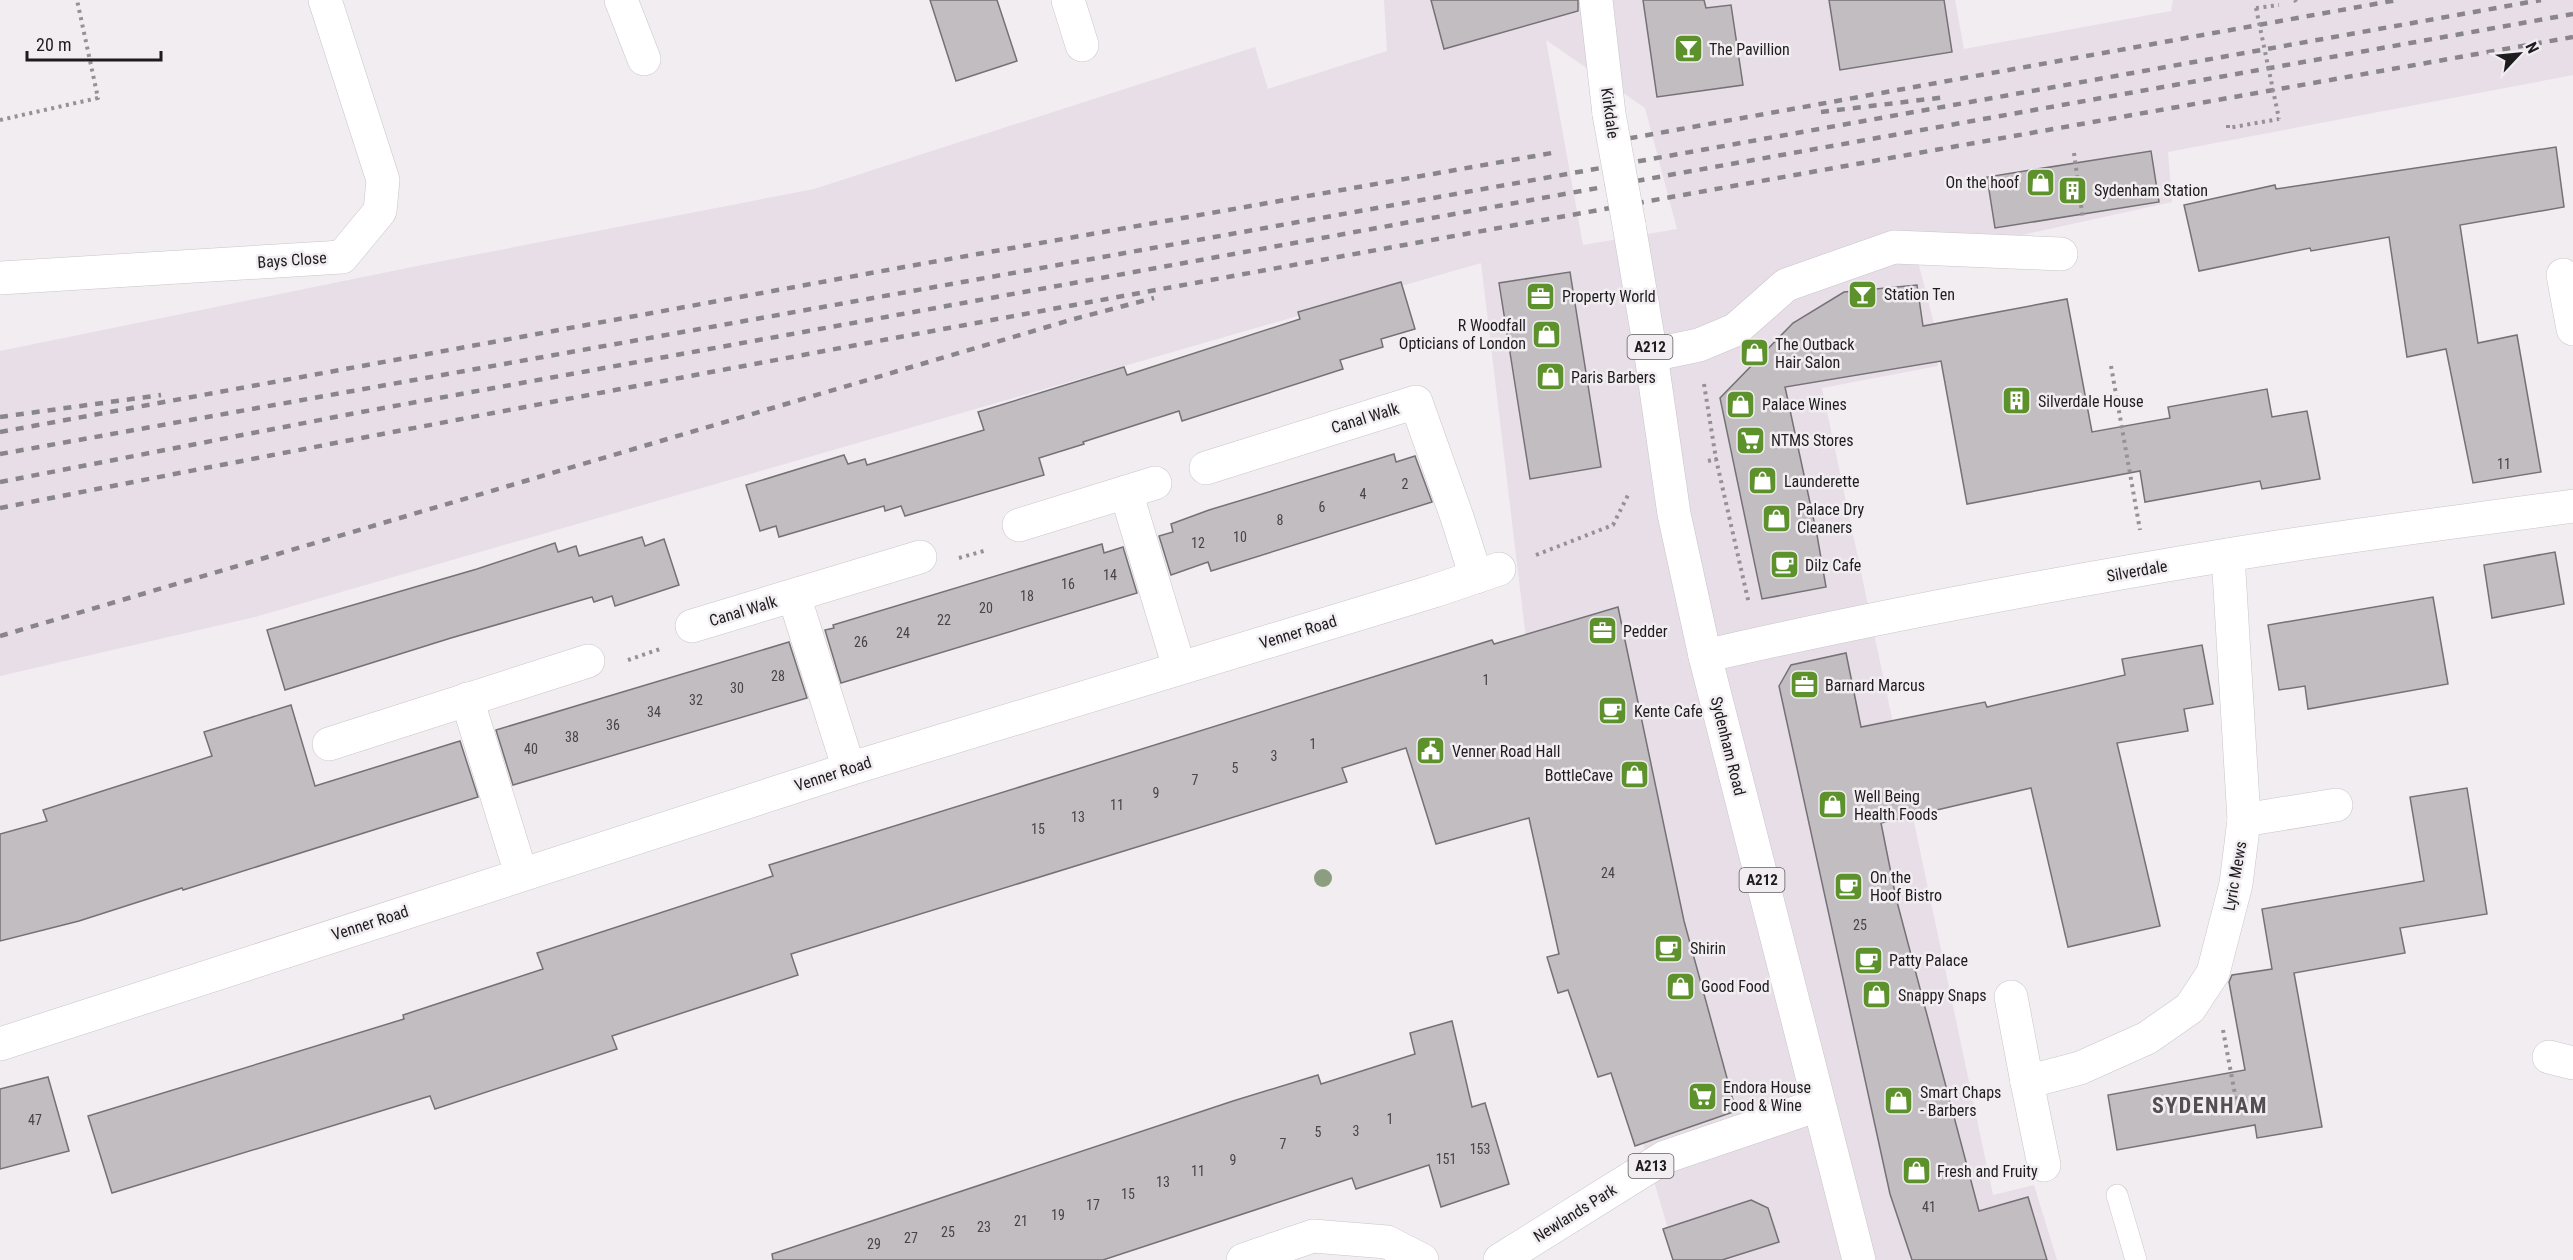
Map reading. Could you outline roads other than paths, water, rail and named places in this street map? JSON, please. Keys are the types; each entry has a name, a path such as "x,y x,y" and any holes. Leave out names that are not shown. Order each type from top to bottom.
{"street":[{"name":"Bays Close","path":"0,278 342,257 380,212 383,180 325,0"},
{"path":"621,0 644,59"},
{"path":"1068,0 1082,45"},
{"name":"Kirkdale","path":"1596,0 1609,114 1629,225"},
{"name":"Sydenham Road","path":"1629,225 1674,514 1705,656 1859,1260"},
{"path":"1651,355 1699,345 1735,330 1786,285 1894,247 2061,254"},
{"path":"2563,275 2573,329"},
{"name":"Canal Walk","path":"1206,468 1416,402 1457,517 1488,573"},
{"path":"1018,525 1141,487 1179,667"},
{"name":"Silverdale","path":"1705,656 1841,625 2228,555 2573,506"},
{"name":"Lyric Mews","path":"2027,1082 2080,1068 2147,1038 2190,1008 2213,973 2236,884 2244,820 2228,555"},
{"name":"Canal Walk","path":"692,626 920,557"},
{"name":"Venner Road","path":"0,1044 849,769 1488,573"},
{"path":"794,596 849,769"},
{"path":"329,744 588,661"},
{"path":"467,699 521,874"},
{"path":"2244,820 2336,805"},
{"path":"2011,997 2044,1165"},
{"name":"Newlands Park","path":"1500,1260 1665,1156 1818,1105"},
{"path":"1243,1260 1313,1236 1387,1242 1422,1260"}],"lane":[{"path":"2117,1195 2136,1260"}],"railway":[{"path":"1598,144 2397,0"},
{"path":"0,454 2541,0"},
{"path":"0,482 356,413 2573,14"},
{"path":"0,508 964,325 2573,37"},
{"path":"1821,112 1946,97"},
{"path":"0,432 904,267 1552,153"},
{"path":"0,636 1074,319 1154,298"},
{"path":"0,417 161,395"}],"place":[{"name":"The Pavillion","path":"1688,49"},
{"name":"On the hoof","path":"2040,182"},
{"name":"Sydenham Station","path":"2073,190"},
{"name":"Station Ten","path":"1863,294"},
{"name":"Property World","path":"1541,296"},
{"name":"R Woodfall Opticians of London","path":"1547,334"},
{"name":"The Outback Hair Salon","path":"1754,353"},
{"name":"Paris Barbers","path":"1550,377"},
{"name":"Silverdale House","path":"2017,401"},
{"name":"Palace Wines","path":"1741,404"},
{"name":"NTMS Stores","path":"1750,440"},
{"name":"Launderette","path":"1763,481"},
{"name":"Palace Dry Cleaners","path":"1776,518"},
{"name":"Dilz Cafe","path":"1784,565"},
{"name":"Pedder","path":"1602,631"},
{"name":"Barnard Marcus","path":"1804,685"},
{"name":"Kente Cafe","path":"1613,711"},
{"name":"Venner Road Hall","path":"1431,751"},
{"name":"BottleCave","path":"1634,775"},
{"name":"Well Being Health Foods","path":"1833,805"},
{"name":"On the Hoof Bistro","path":"1849,886"},
{"name":"Shirin","path":"1669,948"},
{"name":"Patty Palace","path":"1868,960"},
{"name":"Good Food","path":"1680,986"},
{"name":"Snappy Snaps","path":"1877,995"},
{"name":"Endora House Food & Wine","path":"1702,1096"},
{"name":"Smart Chaps - Barbers","path":"1899,1101"},
{"name":"Fresh and Fruity","path":"1916,1171"}],"district":[{"name":"SYDENHAM","path":"2210,1105"}]}
